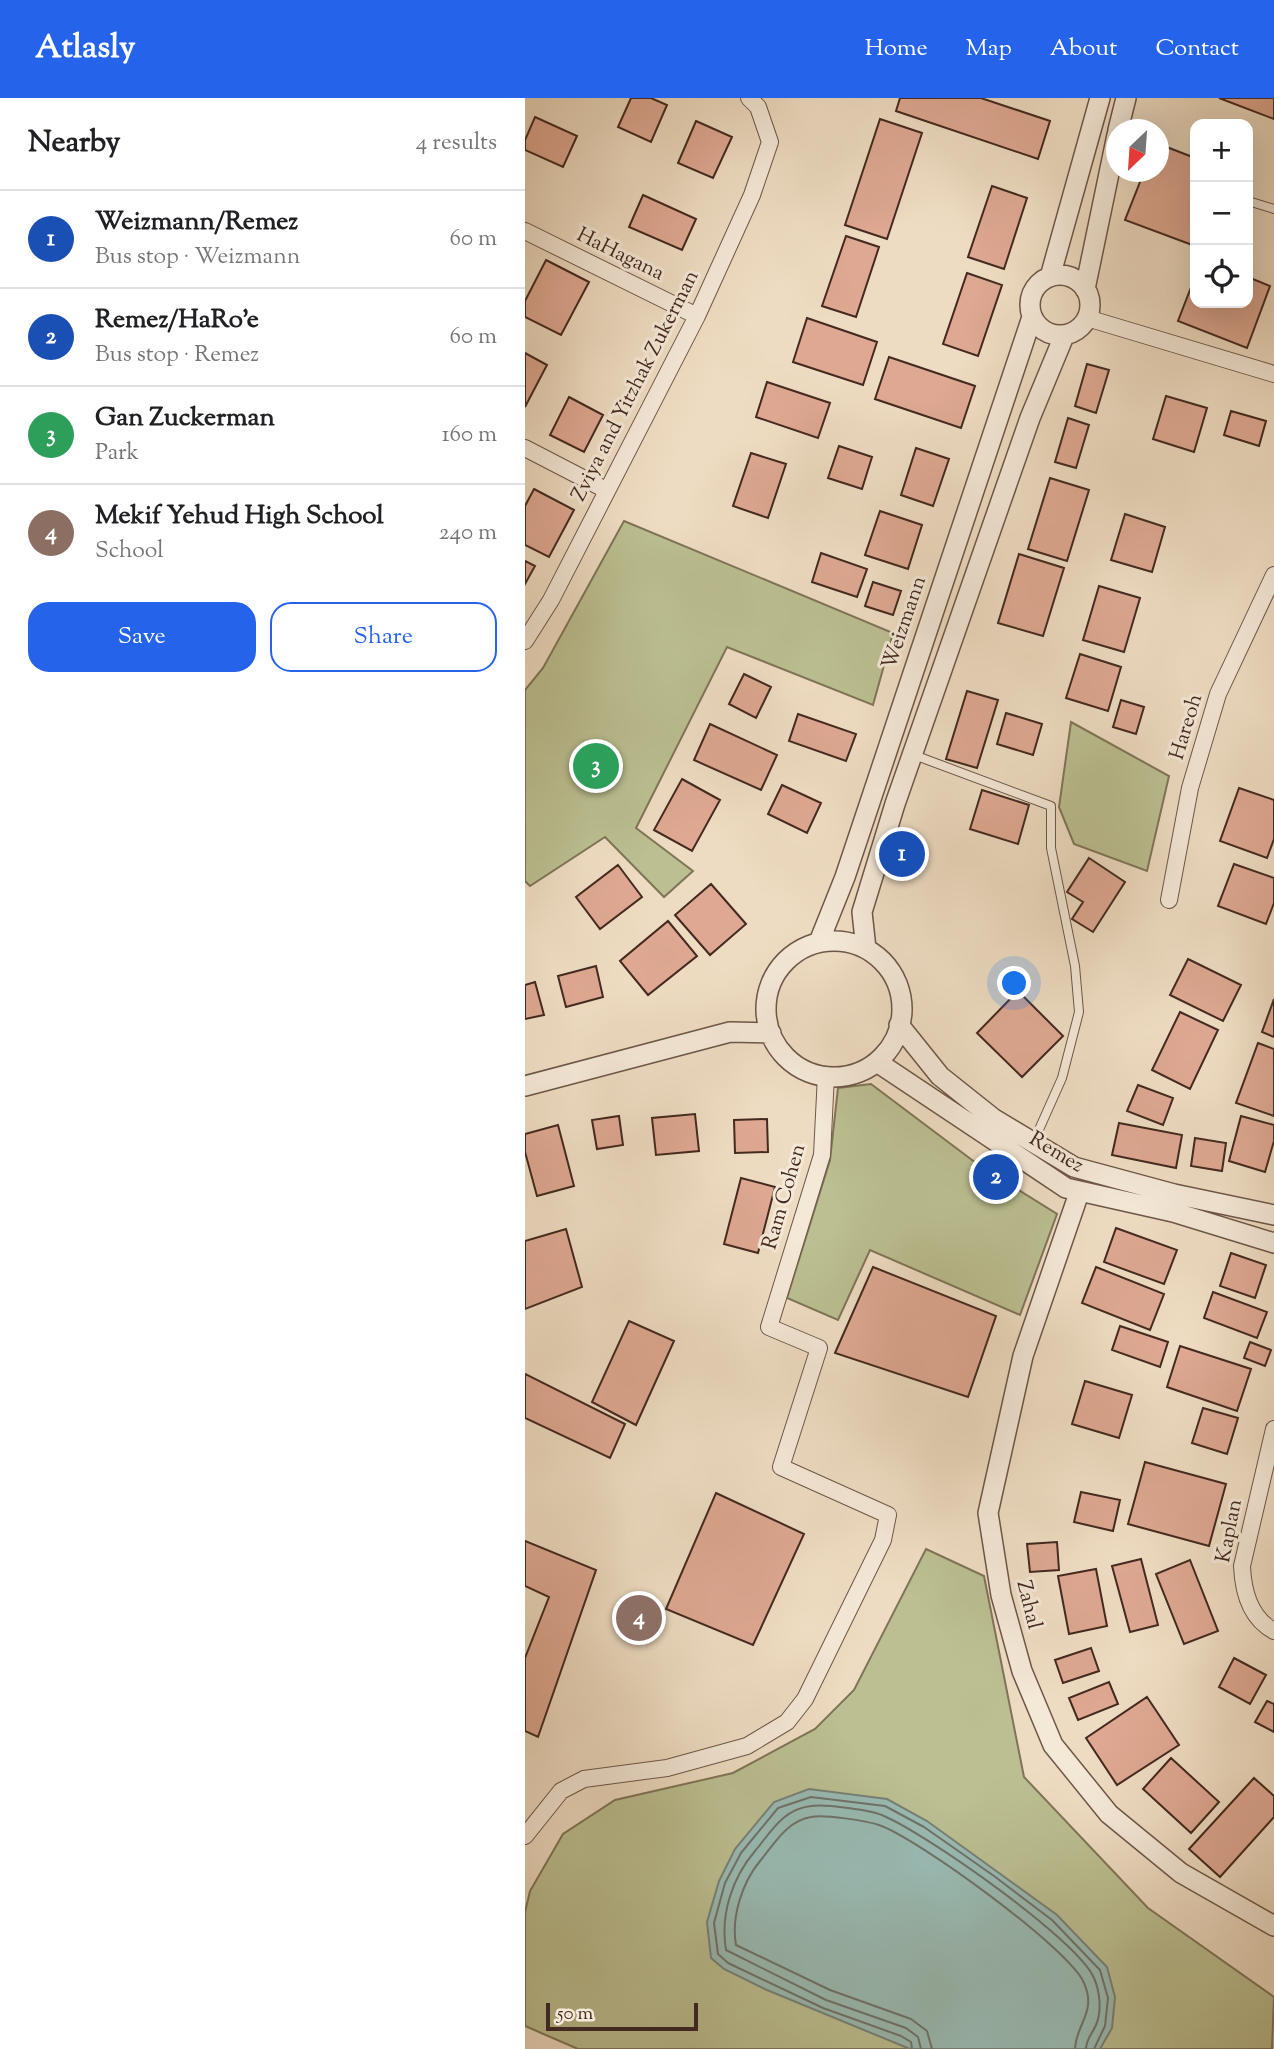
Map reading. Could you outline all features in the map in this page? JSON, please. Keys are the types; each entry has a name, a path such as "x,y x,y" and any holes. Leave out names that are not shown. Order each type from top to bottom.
{"street":[{"name":"Zviya and Yitzhak Zukerman","path":"525,641 551,600 697,316 752,195 770,142 758,107 749,98"},
{"path":"1050,277 1100,98"},
{"path":"1121,119 1126,98"},
{"path":"1085,289 1107,182"},
{"name":"HaHagana","path":"525,231 697,316"},
{"path":"1069,276 1085,289 1089,298 1087,318 1082,327 1064,336 1044,332 1031,317 1030,298 1041,281 1050,277 1069,276"},
{"name":"Weizmann","path":"818,942 845,877 1031,317"},
{"path":"1087,318 1274,374"},
{"path":"866,949 862,912 912,755 1026,430 1064,336"},
{"path":"525,448 606,490"},
{"name":"Hareoh","path":"1169,900 1190,788 1219,694 1274,575"},
{"path":"818,942 847,942 866,949 882,961 893,976 901,996 899,1025 889,1048 877,1062 855,1073 827,1075 801,1068 788,1058 771,1033 766,1005 770,986 778,969 790,956 818,942"},
{"path":"730,1032 766,1005"},
{"name":"Remez","path":"899,1025 940,1076 994,1119 1074,1167 1174,1194 1274,1215"},
{"path":"525,1086 730,1032 771,1033"},
{"name":"Remez","path":"877,1062 1038,1172 1079,1193 1173,1212 1274,1243"},
{"name":"Ram Cohen","path":"525,1836 561,1791 585,1779 642,1773 709,1759 751,1744 787,1722 805,1699 883,1540 888,1515 781,1467 819,1348 769,1327 822,1155 827,1075"},
{"name":"Zahal","path":"1079,1193 1023,1356 988,1513 1001,1595 1022,1671 1053,1745 1109,1814 1181,1873 1274,1926"},
{"name":"Kaplan","path":"1274,1429 1242,1566 1243,1587 1250,1606 1274,1631"}],"lane":[{"path":"1253,203 1274,209"},
{"path":"912,755 1051,806 1051,848 1075,966 1079,1012 1062,1078 1033,1143"}],"green space":[{"path":"624,521 893,633 873,705 727,647 636,828 693,871 664,897 605,837 530,886 525,881 525,690 543,668"},
{"path":"1071,722 1169,776 1147,871 1074,844 1059,807"},
{"path":"871,1084 980,1166 1057,1214 1020,1315 870,1250 838,1320 787,1298 830,1160 838,1088"},
{"path":"926,1549 984,1576 1024,1777 1148,1908 1274,1997 1272,2049 578,2049 525,2026 525,1912 530,1891 563,1834 615,1800 733,1773 815,1729 854,1690"}],"water":[{"path":"809,1789 887,1799 927,1821 1057,1915 1107,1967 1115,1997 1112,2028 1100,2049 910,2049 767,1990 724,1969 711,1958 707,1922 719,1881 735,1849 774,1802"}],"building":[{"path":"631,98 651,98 667,105 651,142 618,127"},
{"path":"900,98 981,98 1050,121 1038,159 896,111"},
{"path":"1219,98 1274,98 1274,119"},
{"path":"535,117 577,136 563,167 525,150 525,140"},
{"path":"880,119 922,133 887,239 845,225"},
{"path":"696,121 732,137 713,178 678,163"},
{"path":"1169,148 1190,156 1190,244 1125,220 1140,182 1169,182"},
{"path":"992,186 1027,198 1004,269 968,257"},
{"path":"643,195 696,219 682,250 629,227"},
{"path":"846,236 879,247 856,317 822,306"},
{"path":"546,260 589,282 561,335 525,317 525,301"},
{"path":"967,273 1002,285 978,356 943,344"},
{"path":"1253,279 1270,286 1247,348 1178,321 1190,290 1190,308 1253,308"},
{"path":"807,318 877,342 863,385 793,362"},
{"path":"525,353 547,365 525,407"},
{"path":"889,357 975,386 961,428 875,399"},
{"path":"1087,364 1109,370 1096,413 1075,406"},
{"path":"767,382 830,403 818,438 756,417"},
{"path":"1166,396 1207,408 1194,452 1153,439"},
{"path":"569,397 603,415 584,452 550,435"},
{"path":"1231,411 1266,421 1259,446 1224,435"},
{"path":"1068,418 1089,425 1076,468 1055,462"},
{"path":"839,446 872,457 862,489 828,478"},
{"path":"916,448 949,459 933,506 901,495"},
{"path":"751,453 786,464 768,518 733,506"},
{"path":"1050,478 1089,490 1067,561 1028,549"},
{"path":"534,489 574,510 549,557 525,545 525,506"},
{"path":"880,511 922,525 908,569 865,555"},
{"path":"1125,514 1165,527 1152,572 1111,560"},
{"path":"821,553 867,569 857,597 812,582"},
{"path":"1019,554 1064,568 1043,636 998,623"},
{"path":"525,561 535,566 525,584"},
{"path":"873,582 901,591 893,615 865,606"},
{"path":"1099,586 1140,598 1124,652 1083,640"},
{"path":"1080,654 1121,667 1108,711 1066,698"},
{"path":"744,674 771,687 756,718 729,704"},
{"path":"967,691 998,700 977,768 946,759"},
{"path":"1121,700 1144,707 1136,734 1113,727"},
{"path":"1006,713 1042,724 1033,755 997,744"},
{"path":"798,714 856,734 846,761 789,741"},
{"path":"710,724 777,755 761,790 694,760"},
{"path":"682,779 720,800 692,851 654,830"},
{"path":"782,785 821,803 807,833 768,814"},
{"path":"1239,788 1274,800 1274,839 1267,858 1220,841"},
{"path":"982,790 1029,805 1018,844 970,829"},
{"path":"1089,858 1125,882 1093,932 1072,919 1083,902 1067,892"},
{"path":"1234,864 1274,878 1274,903 1266,924 1218,906"},
{"path":"618,865 642,897 600,929 576,897"},
{"path":"711,884 746,924 710,955 675,915"},
{"path":"668,921 697,956 648,995 620,961"},
{"path":"1188,959 1241,985 1223,1021 1170,995"},
{"path":"596,966 603,997 566,1007 558,976"},
{"path":"535,982 544,1015 525,1019 525,985"},
{"path":"1018,991 1063,1036 1022,1077 977,1033"},
{"path":"1274,999 1274,1037 1262,1032"},
{"path":"1180,1012 1218,1030 1190,1089 1152,1070"},
{"path":"1258,1043 1274,1049 1274,1116 1236,1103"},
{"path":"1138,1085 1173,1098 1163,1125 1127,1111"},
{"path":"695,1114 699,1151 656,1155 652,1118"},
{"path":"619,1116 623,1145 597,1149 592,1120"},
{"path":"1241,1116 1274,1125 1274,1141 1265,1172 1229,1161"},
{"path":"767,1119 768,1152 735,1153 734,1120"},
{"path":"1119,1123 1182,1135 1176,1168 1112,1155"},
{"path":"558,1125 574,1186 537,1196 525,1152 525,1134"},
{"path":"1195,1138 1226,1143 1222,1171 1191,1166"},
{"path":"741,1178 775,1187 758,1253 724,1244"},
{"path":"1116,1228 1177,1250 1164,1284 1104,1262"},
{"path":"566,1229 582,1287 525,1309 525,1241"},
{"path":"1231,1253 1266,1265 1255,1298 1220,1286"},
{"path":"873,1267 996,1316 968,1397 835,1353"},
{"path":"1096,1267 1164,1294 1150,1330 1082,1303"},
{"path":"1213,1292 1267,1312 1257,1338 1204,1318"},
{"path":"629,1321 674,1341 636,1425 592,1402"},
{"path":"1120,1326 1168,1342 1160,1367 1112,1350"},
{"path":"1250,1342 1271,1350 1265,1366 1244,1358"},
{"path":"1180,1346 1251,1369 1237,1411 1167,1387"},
{"path":"525,1374 625,1424 610,1458 525,1418"},
{"path":"1085,1381 1132,1395 1119,1438 1072,1424"},
{"path":"1203,1408 1238,1418 1227,1454 1192,1443"},
{"path":"1145,1462 1226,1484 1209,1546 1128,1524"},
{"path":"1081,1492 1120,1500 1113,1531 1074,1522"},
{"path":"716,1493 804,1534 753,1645 666,1609"},
{"path":"525,1541 596,1570 538,1737 525,1731 525,1658 549,1597 525,1586"},
{"path":"1057,1542 1059,1570 1030,1572 1027,1544"},
{"path":"1141,1559 1158,1625 1130,1632 1112,1566"},
{"path":"1190,1560 1218,1631 1184,1644 1156,1574"},
{"path":"1096,1569 1107,1626 1069,1634 1058,1576"},
{"path":"1091,1648 1099,1671 1063,1683 1055,1660"},
{"path":"1234,1658 1266,1675 1250,1704 1219,1687"},
{"path":"1109,1682 1118,1704 1078,1720 1069,1698"},
{"path":"1147,1697 1179,1745 1117,1785 1086,1738"},
{"path":"1267,1701 1274,1704 1274,1732 1255,1722"},
{"path":"1171,1758 1219,1802 1191,1833 1143,1789"},
{"path":"1254,1778 1274,1796 1274,1817 1220,1877 1189,1849"}],"place":[{"name":"Gan Zuckerman","path":"596,766"},
{"name":"Weizmann/Remez","path":"902,854"},
{"name":"Remez/HaRo'e","path":"996,1177"},
{"name":"Mekif Yehud High School","path":"639,1618"}]}
